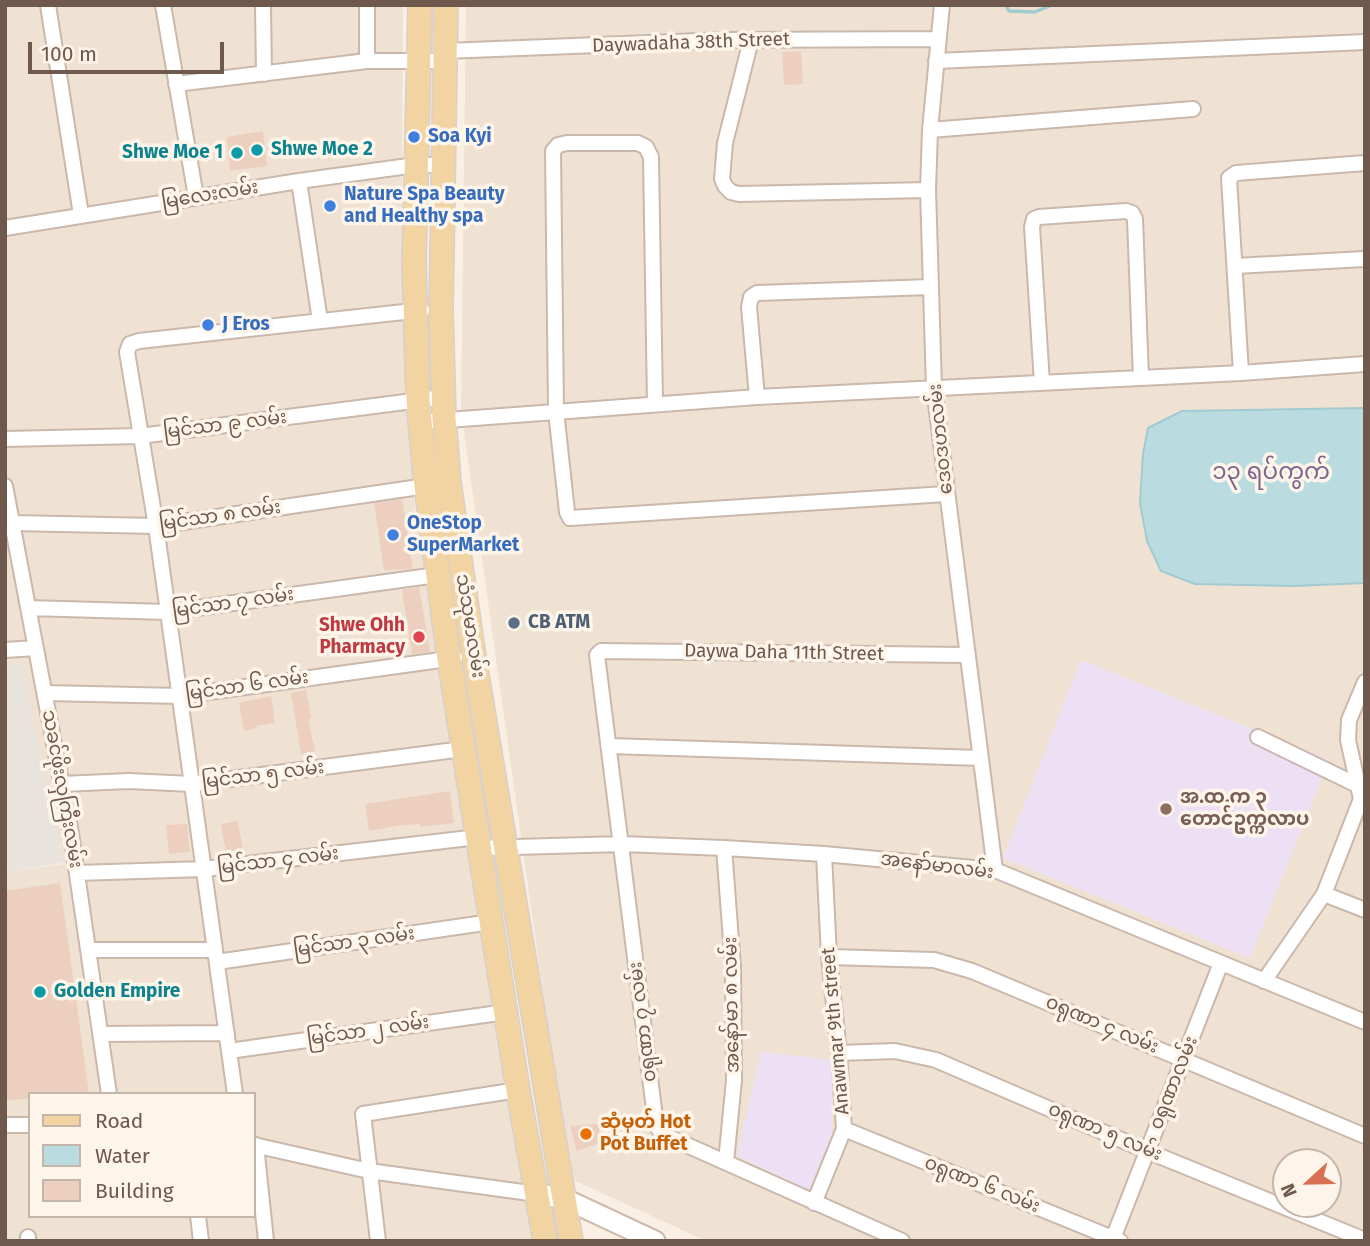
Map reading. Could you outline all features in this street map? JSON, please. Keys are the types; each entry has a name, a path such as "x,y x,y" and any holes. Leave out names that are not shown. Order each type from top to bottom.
{"main road":[{"name":"သံသုမာလမ်း","path":"420,5 415,310 453,509 474,657 571,1241"},
{"name":"သံသုမာလမ်း","path":"446,5 441,310 426,486 463,749 545,1241"},
{"path":"505,1007 532,999"},
{"path":"537,1194 564,1199 655,1241"}],"street":[{"path":"48,5 80,215"},
{"path":"163,5 196,197"},
{"path":"263,5 264,74"},
{"path":"367,5 367,61"},
{"name":"ဒေဝဒဟလမ်း","path":"942,5 930,130 928,190 934,388 995,870"},
{"name":"Daywadaha 38th Street","path":"176,85 367,61 419,60 444,56 751,40 938,39"},
{"path":"751,40 724,143 721,171 725,186 731,192 928,190"},
{"path":"936,61 1365,42"},
{"path":"930,130 1193,109"},
{"path":"655,404 651,157 646,147 638,143 558,145 553,151 556,411 567,512 570,518 946,494"},
{"path":"1241,373 1229,178 1236,173 1365,163"},
{"name":"မြလေးလမ်း","path":"5,228 299,181 416,165 442,165"},
{"path":"299,181 320,321"},
{"path":"1042,383 1032,227 1034,219 1126,211 1132,213 1135,219 1141,378"},
{"path":"1235,266 1365,259"},
{"path":"757,397 749,307 751,297 757,293 931,287"},
{"path":"235,1092 156,526 127,352 130,344 139,341 415,310 441,310"},
{"name":"မြင်သာ ၉ လမ်း","path":"5,439 140,436 432,410 556,411 757,397 1241,373 1365,364"},
{"name":"သခင်ဖိုးလှကြီးလမ်း","path":"5,486 77,873 109,1092"},
{"name":"မြင်သာ ၈ လမ်း","path":"12,523 156,526 426,486"},
{"name":"မြင်သာ ၇ လမ်း","path":"28,608 168,612 437,575"},
{"path":"5,650 36,648"},
{"name":"Daywa Daha 11th Street","path":"601,651 967,655"},
{"name":"၀ရုဏာ ၇ လမ်း","path":"601,651 597,655 655,1122 662,1134 902,1241"},
{"name":"မြင်သာ ၆ လမ်း","path":"45,694 180,696 449,658 474,657"},
{"path":"1264,981 1324,894 1362,795 1348,740 1349,720 1365,682"},
{"path":"1258,737 1362,795"},
{"path":"610,746 980,758"},
{"name":"မြင်သာ ၅ လမ်း","path":"61,784 129,781 192,784 463,749"},
{"name":"အနော်မာလမ်း","path":"479,842 507,848 622,844 724,848 824,854 995,870 1365,1022"},
{"name":"မြင်သာ ၄ လမ်း","path":"77,873 204,869 479,842"},
{"name":"အနော်မာ ၈ လမ်း","path":"724,848 733,967 734,1080 726,1162"},
{"name":"Anawmar 9th street","path":"814,1203 844,1129 829,957 824,854"},
{"path":"1324,894 1365,910"},
{"name":"မြင်သာ ၃ လမ်း","path":"89,950 216,956 491,922"},
{"name":"၀ရုဏာ ၄ လမ်း","path":"829,957 934,960 972,971 1365,1136"},
{"name":"၀ရုဏာလမ်း","path":"1115,1240 1221,964"},
{"name":"မြင်သာ ၂ လမ်း","path":"229,1051 505,1007"},
{"path":"102,1034 227,1033"},
{"name":"၀ရုဏာ ၅ လမ်း","path":"839,1053 895,1051 936,1060 1147,1151 1365,1240"},
{"path":"378,1241 362,1115 365,1112 518,1090"},
{"path":"5,1125 28,1125"},
{"name":"၀ရုဏာ ၆ လမ်း","path":"844,1129 1115,1240"},
{"path":"256,1145 369,1171 537,1194"},
{"path":"256,1154 266,1241"},
{"path":"198,1218 201,1241"}],"shaded area":[{"path":"5,5 403,5 402,217 414,502 539,1241 5,1241 5,872 63,864 21,663 5,665"},
{"path":"466,5 1365,5 1365,1241 706,1241 569,1178 461,410"},
{"name":"အ.ထ.က ၃ တောင်ဥက္ကလာပ","path":"1081,660 1329,760 1250,958 1003,858"},
{"path":"21,663 63,863 5,872 5,665"},
{"path":"761,1052 832,1060 832,1132 809,1190 737,1156"}],"water":[{"path":"1365,408 1365,583 1294,586 1195,584 1161,571 1147,541 1140,503 1143,454 1148,428 1182,411"}],"building":[{"path":"801,51 803,84 784,85 782,52"},
{"path":"263,131 267,166 230,171 227,137"},
{"name":"OneStop SuperMarket","path":"402,499 413,569 384,570 374,503"},
{"path":"419,587 430,652 412,654 402,590"},
{"path":"306,690 311,718 308,719 315,751 301,754 291,693"},
{"path":"271,696 275,723 244,731 239,703"},
{"path":"450,791 454,823 420,827 420,824 403,825 369,831 365,804"},
{"path":"238,821 243,850 226,852 221,824"},
{"path":"187,824 190,852 169,854 166,825"},
{"name":"Golden Empire","path":"60,883 89,1092 28,1092 28,1099 5,1100 5,891"},
{"name":"ဆုံမှတ် Hot Pot Buffet","path":"598,1124 602,1142 577,1151 570,1126"}],"waterway":[{"path":"1006,5 1009,11 1035,12 1052,5"}],"place":[{"name":"Soa Kyi","path":"414,137"},
{"name":"Shwe Moe 2","path":"257,150"},
{"name":"Shwe Moe 1","path":"237,153"},
{"name":"Nature Spa Beauty and Healthy spa","path":"330,206"},
{"name":"J Eros","path":"208,325"},
{"name":"OneStop SuperMarket","path":"393,535"},
{"name":"CB ATM","path":"514,623"},
{"name":"Shwe Ohh Pharmacy","path":"419,637"},
{"name":"အ.ထ.က ၃ တောင်ဥက္ကလာပ","path":"1166,809"},
{"name":"Golden Empire","path":"40,992"},
{"name":"ဆုံမှတ် Hot Pot Buffet","path":"586,1134"}],"district":[{"name":"၁၃ ရပ်ကွက်","path":"1271,473"}]}
